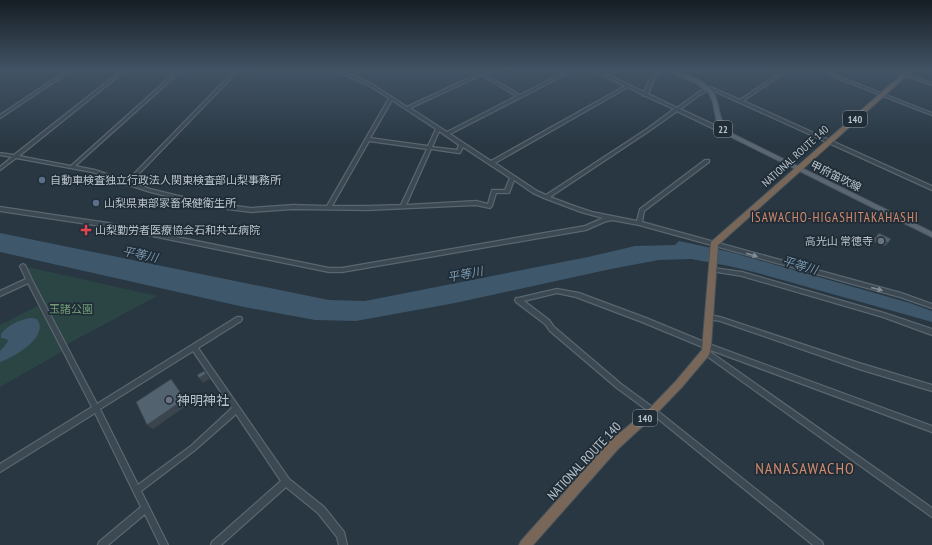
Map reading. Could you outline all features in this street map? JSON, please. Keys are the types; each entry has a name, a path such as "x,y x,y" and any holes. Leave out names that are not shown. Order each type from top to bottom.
{"highway":[{"name":"NATIONAL ROUTE 140","path":"714,245 883,95"},
{"path":"707,349 714,245"},
{"name":"NATIONAL ROUTE 140","path":"525,545 614,445 653,411 694,367 707,349"}],"main road":[{"name":"甲府笛吹線","path":"712,95 719,124 729,134 932,234"}],"street":[{"path":"0,117 32,95"},
{"path":"0,169 92,95"},
{"path":"72,167 152,95"},
{"path":"128,184 213,95"},
{"path":"387,95 535,192 546,197 612,218 639,223 714,245 900,295 932,306"},
{"path":"407,108 434,95"},
{"path":"492,163 610,95"},
{"path":"646,95 729,134"},
{"path":"546,197 648,130 696,95"},
{"path":"728,95 932,188"},
{"path":"741,101 749,95"},
{"path":"884,95 932,114"},
{"path":"447,134 519,96"},
{"path":"329,207 391,98"},
{"path":"403,206 438,129"},
{"path":"367,139 458,152 462,144"},
{"path":"0,154 93,171 128,184 204,204 251,210 293,207 367,208 476,203 490,206 494,191 507,192 513,177"},
{"path":"639,223 642,210 707,161"},
{"path":"0,209 108,225 329,270 342,270 586,228 603,220 612,218"},
{"path":"23,266 164,545"},
{"path":"713,269 742,274 877,313 932,332"},
{"path":"0,294 29,280"},
{"path":"819,545 653,411 619,386 552,329 547,322 518,300 557,290 577,295 644,320 707,349 932,429"},
{"path":"710,318 720,319 859,366 932,388"},
{"path":"0,468 239,319"},
{"path":"194,347 286,482 321,510 341,535 343,545"},
{"path":"707,349 932,512"},
{"path":"137,490 193,448 236,409"},
{"path":"215,545 286,482"},
{"path":"104,544 146,508"}],"green space":[{"name":"玉諸公園","path":"23,266 157,296 64,346 65,350 0,387 0,325 41,304"}],"water":[{"path":"0,233 329,300 365,301 588,257 635,246 675,245 679,241 730,252 910,303 932,311 932,322 754,272 691,259 659,260 455,303 356,321 315,320 244,307 0,252"},
{"path":"32,318 37,319 40,326 39,333 35,339 14,356 0,362 0,351 8,341 7,339 1,338 1,334 15,323"}],"building":[{"path":"879,233 891,239 888,243 877,239 878,238 876,237"},
{"path":"204,371 206,374 199,378 197,375"},
{"name":"神明神社","path":"171,379 185,399 147,425 136,402"}],"place":[{"name":"自動車検査独立行政法人関東検査部山梨事務所","path":"42,180"},
{"name":"山梨県東部家畜保健衛生所","path":"96,203"},
{"name":"山梨勤労者医療協会石和共立病院","path":"86,230"},
{"name":"高光山 常徳寺","path":"881,241"},
{"name":"神明神社","path":"169,400"}],"district":[{"name":"ISAWACHO-HIGASHITAKAHASHI","path":"835,217"},
{"name":"NANASAWACHO","path":"805,468"}],"water label":[{"name":"平等川","path":"140,254"},
{"name":"平等川","path":"800,265"},
{"name":"平等川","path":"465,274"}]}
